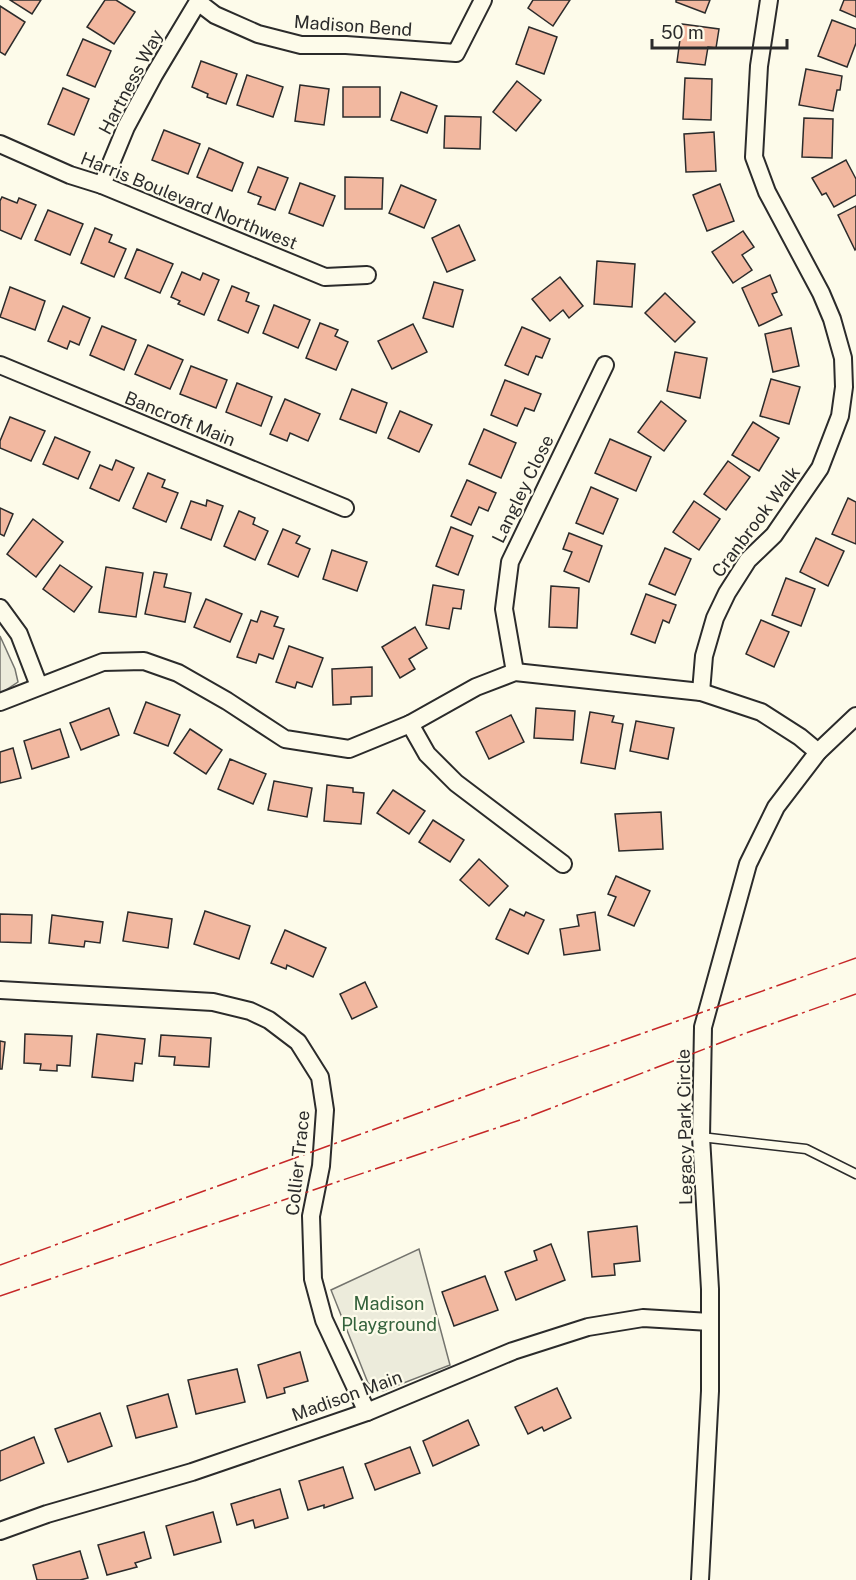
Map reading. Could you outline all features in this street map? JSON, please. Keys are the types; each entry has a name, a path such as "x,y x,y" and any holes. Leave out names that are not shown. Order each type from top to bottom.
{"street":[{"name":"Madison Bend","path":"199,1 215,15 258,34 301,45 346,45 456,53 483,0"},
{"name":"Cranbrook Walk","path":"701,692 704,656 715,618 727,592 748,560 774,536 820,468 840,416 844,387 843,358 832,319 821,293 767,192 754,157 759,66 769,0"},
{"name":"Hartness Way","path":"102,185 126,126 199,1"},
{"name":"Harris Boulevard Northwest","path":"0,144 70,175 102,185 325,277 367,275"},
{"name":"Bancroft Main","path":"0,365 345,508"},
{"name":"Langley Close","path":"515,672 504,609 510,562 605,365"},
{"path":"0,608 19,634 39,686"},
{"path":"0,702 103,662 144,661 188,679 227,701 285,739 349,749 410,724 476,687 515,672 701,692 761,712 800,737 818,752"},
{"name":"Legacy Park Circle","path":"700,1580 710,1391 710,1289 701,1137 703,1027 747,864 776,807 818,752 856,716"},
{"path":"410,724 427,754 456,783 563,864"},
{"name":"Collier Trace","path":"0,990 213,1002 250,1011 269,1020 298,1042 320,1077 325,1110 321,1166 311,1216 313,1279 324,1320 367,1412"},
{"name":"Madison Main","path":"0,1531 47,1514 192,1472 367,1412 513,1351 588,1328 643,1318 710,1322"}],"lane":[{"path":"701,1137 806,1149 856,1174"}],"green space":[{"path":"0,636 15,669 18,682 0,694"},
{"name":"Madison Playground","path":"419,1249 450,1365 383,1391 368,1383 331,1290"}],"building":[{"path":"10,0 41,0 32,14"},
{"path":"105,0 116,0 135,12 114,44 87,27"},
{"path":"533,0 570,0 553,26 528,8"},
{"path":"676,0 710,0 705,13 676,2"},
{"path":"844,0 856,0 856,17 840,10"},
{"path":"0,6 25,22 5,55 0,52"},
{"path":"832,20 856,29 856,43 847,67 818,56"},
{"path":"682,24 719,29 716,48 708,47 705,65 677,62"},
{"path":"529,27 557,37 544,74 516,64"},
{"path":"83,39 111,51 95,87 67,75"},
{"path":"201,61 237,74 226,104 207,97 208,94 192,87"},
{"path":"806,69 842,76 833,111 799,105"},
{"path":"247,75 283,87 273,117 237,105"},
{"path":"685,78 712,79 711,120 683,119"},
{"path":"517,81 541,100 516,131 493,112"},
{"path":"300,85 329,89 324,125 295,121"},
{"path":"343,87 380,87 380,117 343,117"},
{"path":"63,88 89,99 74,135 48,124"},
{"path":"401,92 437,106 427,133 391,120"},
{"path":"445,116 481,117 480,149 444,148"},
{"path":"804,118 833,119 832,158 802,157"},
{"path":"164,130 200,144 188,174 152,160"},
{"path":"714,132 716,171 686,172 684,134"},
{"path":"209,148 243,163 232,191 197,177"},
{"path":"846,160 856,179 856,195 834,207 826,193 822,195 812,178"},
{"path":"258,167 288,178 275,210 258,204 261,197 248,192"},
{"path":"345,177 383,178 382,209 345,209"},
{"path":"300,183 335,196 323,226 289,213"},
{"path":"720,184 734,221 707,231 693,195"},
{"path":"401,185 436,200 424,228 389,213"},
{"path":"2,197 17,203 19,198 36,205 21,239 0,230"},
{"path":"856,206 856,249 855,250 838,215"},
{"path":"48,210 83,224 70,255 35,240"},
{"path":"459,225 475,260 447,272 432,238"},
{"path":"95,228 112,235 109,242 126,249 114,277 81,263"},
{"path":"743,231 754,247 742,255 752,270 733,283 712,252"},
{"path":"137,249 173,264 160,293 125,278"},
{"path":"597,261 635,264 632,307 594,304"},
{"path":"182,272 200,280 203,273 219,280 204,315 178,304 180,301 171,297"},
{"path":"770,275 777,292 772,294 782,315 759,326 742,288"},
{"path":"560,277 583,306 569,318 563,310 550,321 532,299"},
{"path":"434,282 463,290 453,327 423,318"},
{"path":"232,286 249,293 246,301 259,306 248,333 218,320"},
{"path":"10,287 45,301 35,330 0,317"},
{"path":"665,293 695,322 675,342 645,313"},
{"path":"274,305 310,320 298,348 263,333"},
{"path":"63,306 90,318 79,345 70,341 67,349 48,341"},
{"path":"320,323 338,330 335,336 348,342 336,370 306,358"},
{"path":"413,324 427,352 392,369 378,341"},
{"path":"102,326 136,340 124,370 90,355"},
{"path":"522,327 550,339 542,358 536,356 528,375 505,365"},
{"path":"791,328 799,366 773,372 765,334"},
{"path":"148,345 183,360 170,389 135,374"},
{"path":"675,352 707,358 700,398 667,391"},
{"path":"191,366 227,380 216,408 180,394"},
{"path":"771,379 800,387 789,424 760,416"},
{"path":"505,380 541,394 534,411 525,408 517,426 491,415"},
{"path":"237,383 272,397 261,426 226,412"},
{"path":"352,389 387,403 376,433 340,419"},
{"path":"285,399 320,414 308,441 290,433 287,441 270,434"},
{"path":"661,401 686,421 664,451 638,432"},
{"path":"400,411 432,425 419,452 388,438"},
{"path":"10,417 45,431 31,461 0,448 0,441"},
{"path":"753,422 779,438 759,471 732,455"},
{"path":"484,429 516,443 501,478 469,464"},
{"path":"55,437 90,452 78,479 43,464"},
{"path":"610,439 651,457 636,491 595,473"},
{"path":"116,460 134,468 119,501 90,488 100,465 112,470"},
{"path":"728,461 750,477 726,510 704,494"},
{"path":"148,473 165,480 162,487 178,493 166,522 133,508"},
{"path":"467,480 496,493 488,511 479,507 471,525 451,516"},
{"path":"591,487 618,499 603,534 576,523"},
{"path":"848,498 856,502 856,544 832,534"},
{"path":"207,500 223,506 211,540 181,528 191,501 206,506"},
{"path":"694,501 720,519 699,550 673,532"},
{"path":"0,508 13,514 4,536 0,534"},
{"path":"239,511 255,518 253,524 268,531 255,560 224,546"},
{"path":"33,519 63,542 36,577 7,554"},
{"path":"451,527 473,536 458,575 436,566"},
{"path":"283,529 300,536 296,543 310,549 298,577 268,564"},
{"path":"569,533 602,546 589,582 564,571 572,552 563,549"},
{"path":"816,538 844,551 828,586 800,572"},
{"path":"665,548 691,559 675,595 649,584"},
{"path":"332,550 367,562 357,591 323,579"},
{"path":"60,565 92,587 74,612 43,589"},
{"path":"106,567 143,573 136,617 99,612"},
{"path":"154,572 167,574 164,587 191,593 185,622 145,614"},
{"path":"786,578 815,589 801,626 772,615"},
{"path":"433,585 464,590 461,609 453,608 449,629 426,625"},
{"path":"551,586 579,588 577,628 549,627"},
{"path":"646,594 676,605 669,623 663,620 655,643 631,634"},
{"path":"206,599 242,614 230,642 194,627"},
{"path":"261,611 278,617 274,626 284,629 273,659 259,654 256,663 237,657 251,620 257,622"},
{"path":"761,620 789,632 774,667 746,654"},
{"path":"415,627 427,648 409,659 415,669 400,678 382,647"},
{"path":"289,646 323,658 312,687 297,682 295,688 276,682"},
{"path":"372,667 372,696 351,697 351,704 333,705 332,669"},
{"path":"146,702 180,715 168,746 134,733"},
{"path":"109,708 119,735 81,750 70,723"},
{"path":"536,708 575,711 573,740 534,738"},
{"path":"590,712 614,716 612,722 623,724 615,769 581,763"},
{"path":"511,715 524,742 489,759 476,732"},
{"path":"636,721 674,728 668,759 630,751"},
{"path":"60,729 69,757 32,769 24,741"},
{"path":"190,729 222,750 206,774 174,753"},
{"path":"13,748 21,778 0,783 0,752"},
{"path":"230,759 266,774 253,804 218,789"},
{"path":"274,781 312,788 307,817 268,810"},
{"path":"327,785 353,788 353,792 364,793 361,824 324,821"},
{"path":"393,790 425,811 409,834 377,813"},
{"path":"661,812 663,849 619,851 615,814"},
{"path":"433,820 464,840 450,862 419,842"},
{"path":"479,859 508,886 489,906 460,880"},
{"path":"616,876 650,891 634,926 608,915 616,897 608,894"},
{"path":"510,909 524,916 526,912 544,920 528,954 496,939"},
{"path":"205,911 250,926 239,959 194,944"},
{"path":"128,912 172,919 168,948 123,941"},
{"path":"595,912 600,950 564,955 560,929 579,926 577,915"},
{"path":"0,914 32,915 31,943 0,942"},
{"path":"52,915 103,922 100,943 85,941 84,947 49,943"},
{"path":"285,930 326,948 313,977 287,965 286,969 271,963"},
{"path":"365,982 377,1007 352,1019 340,994"},
{"path":"25,1034 72,1036 70,1066 57,1065 57,1071 40,1070 41,1064 24,1063"},
{"path":"97,1034 145,1039 142,1064 135,1063 133,1081 92,1077"},
{"path":"161,1035 211,1038 209,1067 174,1065 175,1057 159,1056"},
{"path":"0,1041 5,1042 2,1069 0,1069"},
{"path":"637,1226 640,1261 614,1264 615,1275 592,1277 588,1232"},
{"path":"551,1244 565,1280 516,1300 505,1272 537,1260 534,1251"},
{"path":"485,1276 498,1310 454,1326 442,1292"},
{"path":"300,1352 308,1381 284,1388 285,1393 267,1398 258,1365"},
{"path":"237,1369 245,1402 196,1414 188,1380"},
{"path":"557,1388 571,1418 544,1431 542,1427 528,1434 515,1407"},
{"path":"168,1394 177,1427 136,1438 127,1406"},
{"path":"100,1413 112,1446 68,1462 55,1429"},
{"path":"468,1420 479,1445 433,1466 423,1441"},
{"path":"34,1437 44,1463 0,1481 0,1451"},
{"path":"410,1447 420,1473 375,1490 365,1464"},
{"path":"343,1467 353,1498 324,1508 324,1505 308,1510 299,1481"},
{"path":"280,1489 288,1518 255,1528 253,1520 237,1525 231,1504"},
{"path":"213,1512 221,1542 174,1555 166,1526"},
{"path":"144,1532 151,1558 135,1563 137,1567 107,1575 98,1545"},
{"path":"80,1551 88,1578 37,1580 33,1565"}],"power":[{"path":"0,1265 510,1080 856,958"},
{"path":"0,1296 523,1119 746,1033 856,994"}]}
